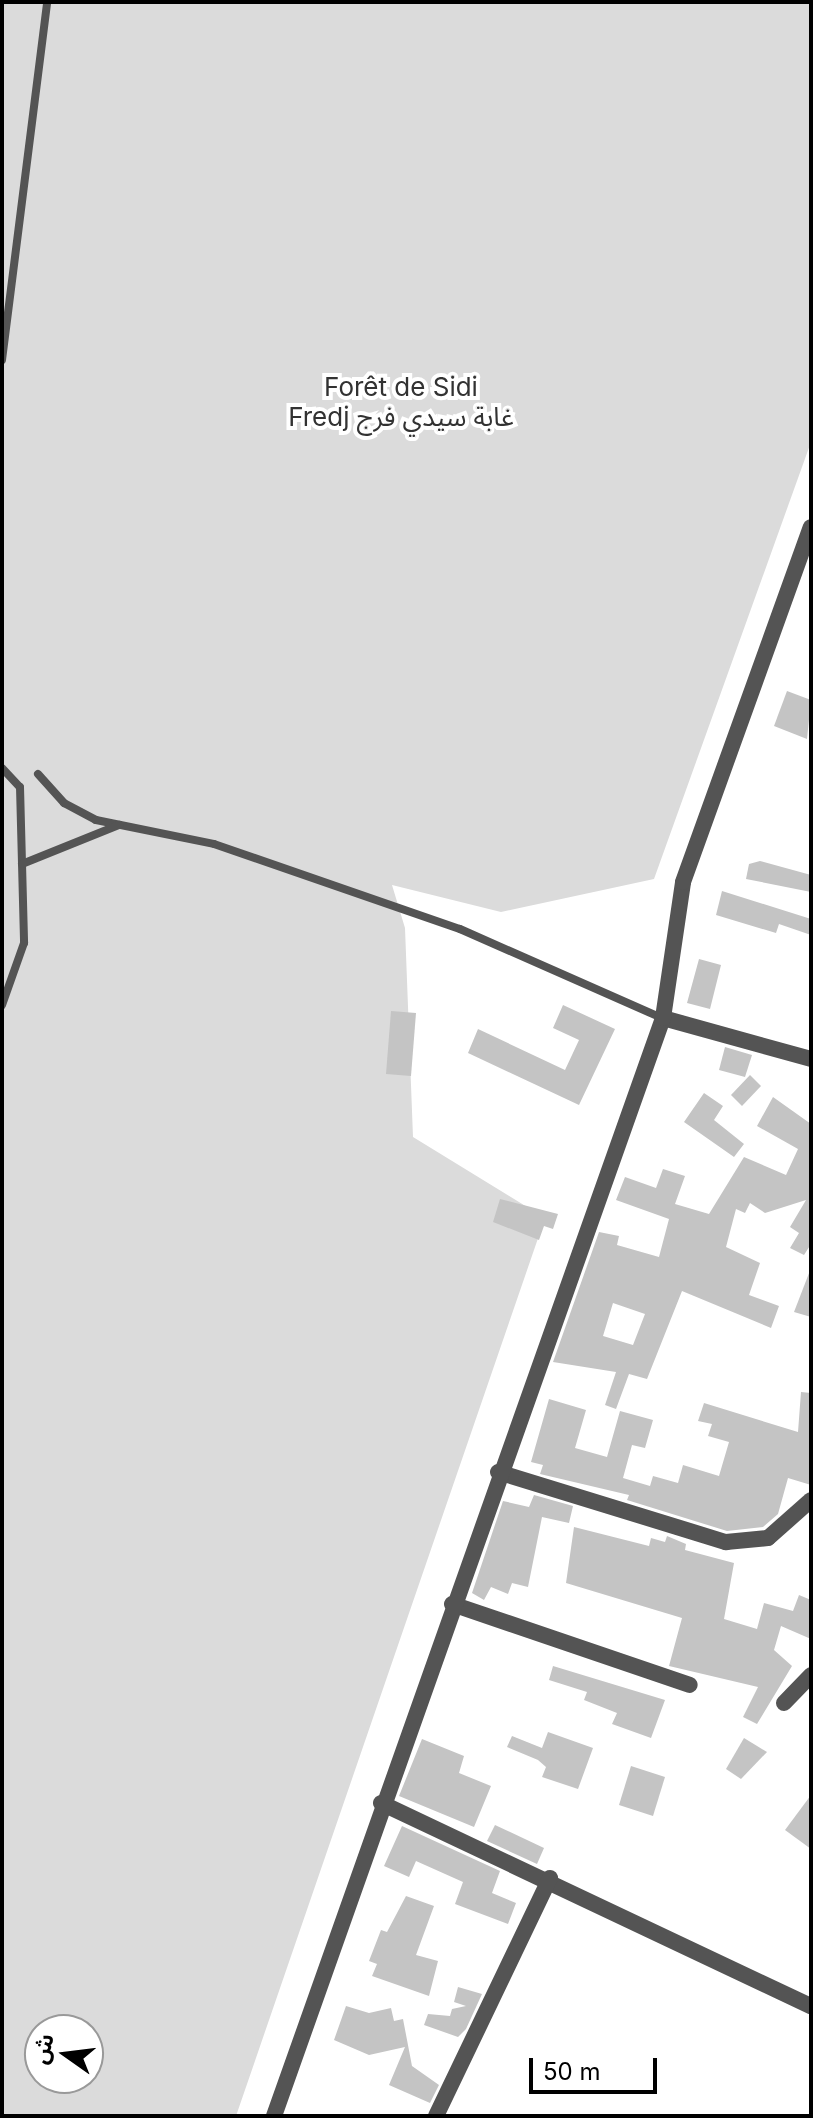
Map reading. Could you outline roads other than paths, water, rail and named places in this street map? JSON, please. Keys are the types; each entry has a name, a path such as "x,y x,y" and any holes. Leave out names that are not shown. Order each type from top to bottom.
{"street":[{"path":"274,2116 498,1472 663,1018 687,869 811,527"},
{"path":"663,1018 811,1059"},
{"path":"498,1472 726,1542 768,1538 811,1500"},
{"path":"452,1604 690,1685"},
{"path":"784,1703 811,1675"},
{"path":"381,1803 550,1878 811,2006"},
{"path":"436,2116 550,1878"}],"lane":[{"path":"2,360 47,2"},
{"path":"2,768 20,787 24,943 2,1005"},
{"path":"38,774 72,809 119,825 214,844 460,929 663,1018"},
{"path":"22,864 119,825"}],"park label":[{"name":"Forêt de Sidi Fredj غابة سيدي فرج","path":"401,402"}]}
